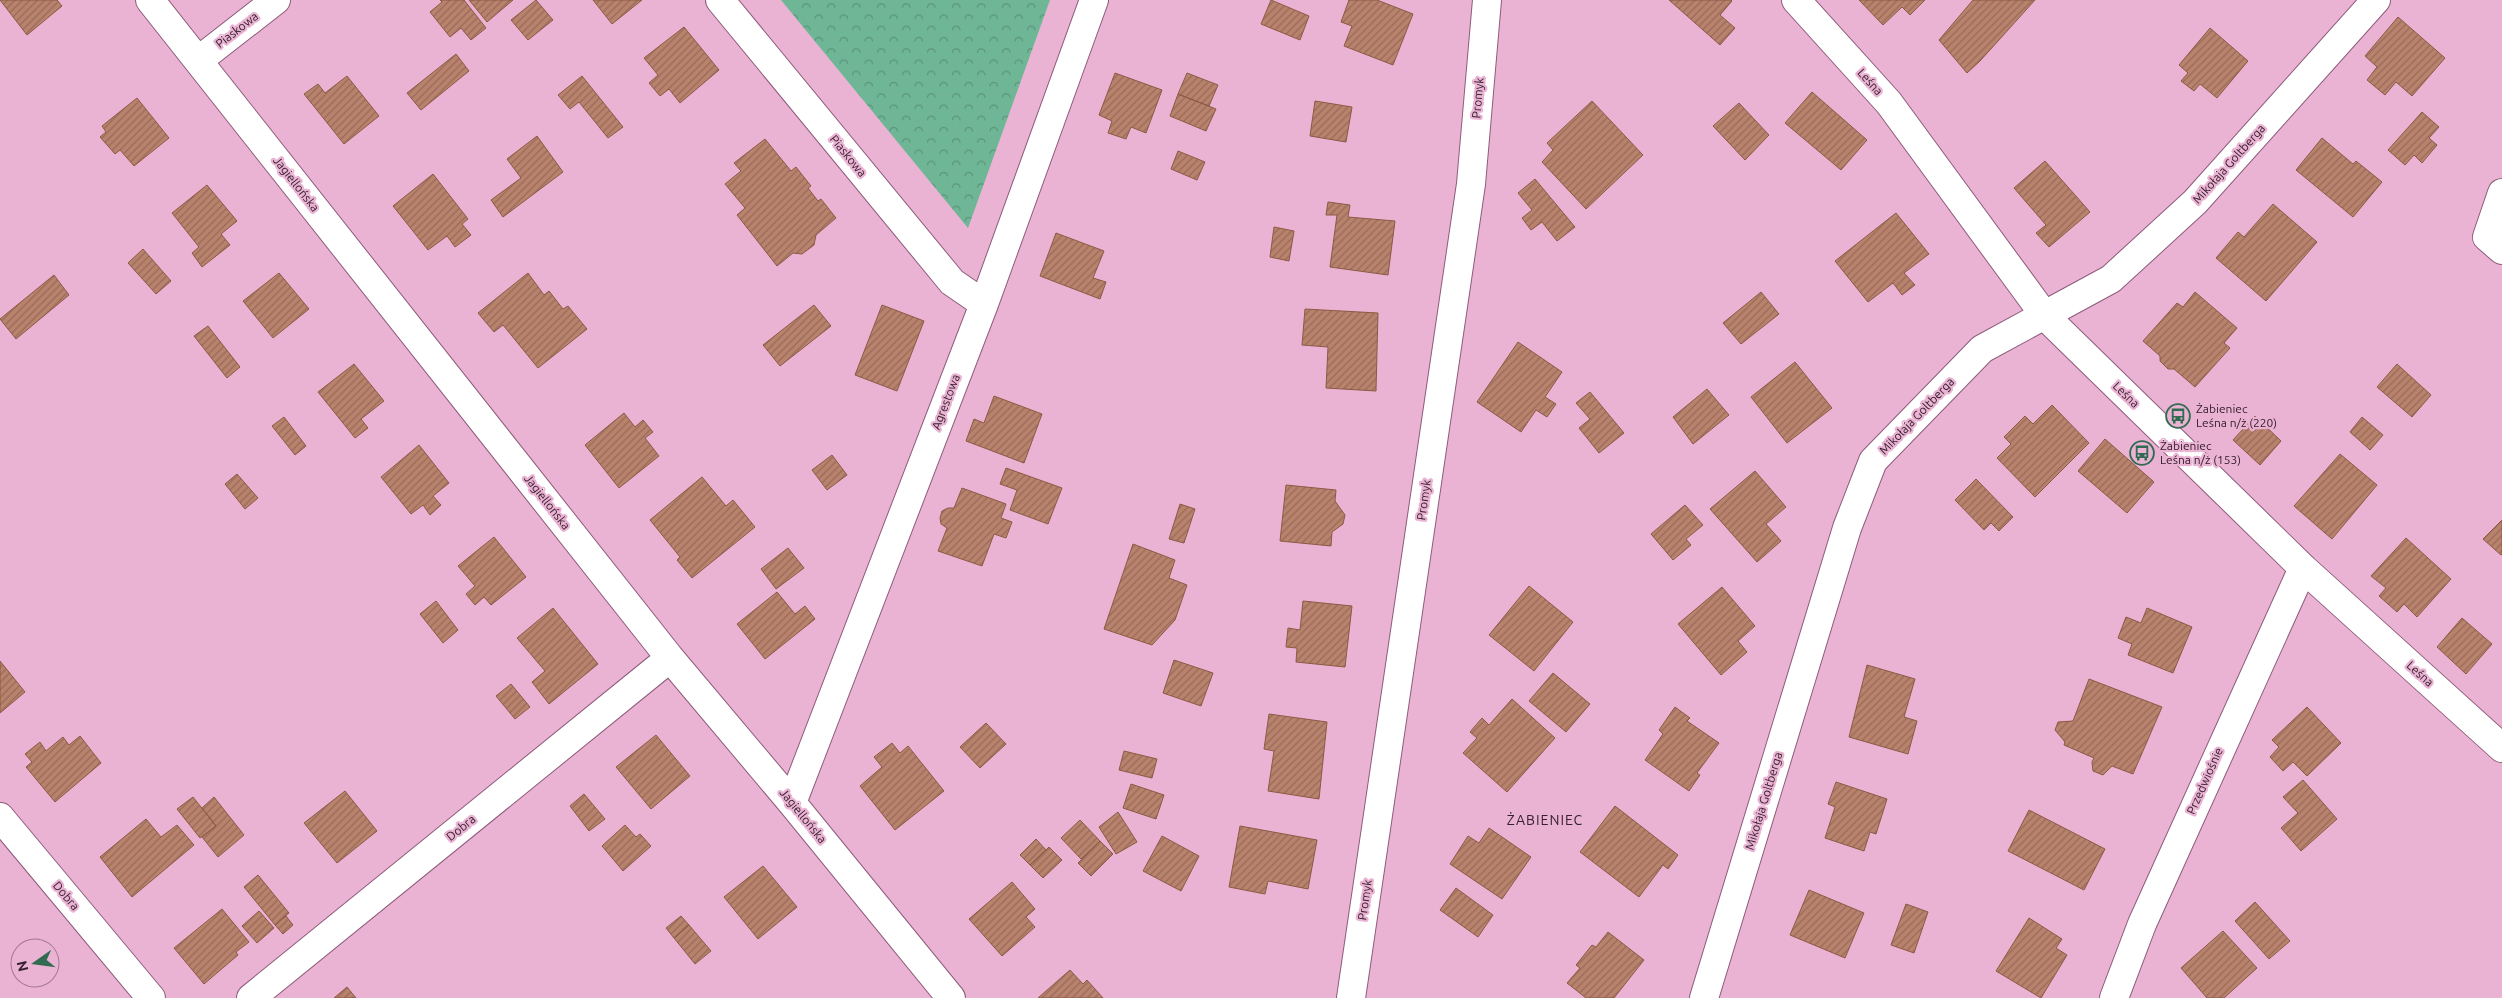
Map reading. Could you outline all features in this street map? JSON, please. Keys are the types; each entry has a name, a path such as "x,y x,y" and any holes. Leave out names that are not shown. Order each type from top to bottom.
{"street":[{"name":"Jagiellońska","path":"150,0 670,658 792,803 951,998"},
{"name":"Piaskowa","path":"199,60 276,0"},
{"name":"Piaskowa","path":"720,0 952,282 984,304"},
{"name":"Agrestowa","path":"792,803 984,304 1094,0"},
{"name":"Promyk","path":"1351,998 1470,184 1487,0"},
{"name":"Leśna","path":"1796,0 1889,104 2045,316 2303,568 2502,748"},
{"name":"Mikołaja Goltberga","path":"1704,998 1847,528 1873,461 1982,349 2111,279 2195,202 2376,0"},
{"path":"2502,193 2487,237 2502,250"},
{"name":"Przedwiośnie","path":"2114,998 2142,924 2303,568"},
{"name":"Dobra","path":"251,998 670,658"},
{"name":"Dobra","path":"0,817 151,998"}],"green space":[{"path":"781,0 1050,0 968,228"}],"building":[{"path":"0,0 57,0 62,6 27,35"},
{"path":"440,0 464,0 486,28 471,40 461,28 450,37 430,12 442,2"},
{"path":"469,0 513,0 487,22"},
{"path":"536,0 553,20 528,40 511,20"},
{"path":"593,0 642,0 612,24"},
{"path":"1271,0 1309,16 1300,40 1261,24"},
{"path":"1349,0 1377,0 1413,14 1393,65 1344,46 1352,26 1341,22"},
{"path":"1669,0 1731,0 1720,15 1735,28 1720,45"},
{"path":"1859,0 1925,0 1910,15 1902,7 1883,25"},
{"path":"1973,0 2035,0 1967,73 1939,40"},
{"path":"2398,17 2445,58 2412,96 2396,82 2385,95 2367,80 2377,67 2365,56"},
{"path":"684,27 719,70 680,103 669,89 660,96 649,83 658,75 644,58"},
{"path":"2210,28 2248,61 2217,98 2200,84 2194,91 2181,81 2188,73 2179,65"},
{"path":"456,54 469,71 421,110 407,93"},
{"path":"1115,73 1162,90 1146,133 1131,127 1126,139 1108,133 1112,121 1099,115"},
{"path":"1187,73 1218,85 1209,106 1178,94"},
{"path":"347,76 379,116 344,144 304,94 318,84 325,93"},
{"path":"582,76 623,127 608,138 579,102 570,109 558,95"},
{"path":"1812,92 1867,140 1841,170 1785,123"},
{"path":"1178,94 1216,109 1206,131 1170,116"},
{"path":"137,98 169,138 134,166 120,150 115,154 100,137 106,132 102,126"},
{"path":"1315,101 1352,107 1346,142 1310,136"},
{"path":"1592,101 1643,155 1586,209 1542,162 1553,150 1547,143"},
{"path":"1739,103 1769,135 1745,160 1713,126"},
{"path":"2422,112 2439,127 2429,138 2437,145 2422,163 2414,155 2405,165 2388,150"},
{"path":"537,136 563,172 503,217 491,200 521,178 507,159"},
{"path":"2322,138 2353,164 2356,161 2382,182 2353,217 2296,170"},
{"path":"765,139 791,171 796,167 811,186 808,188 818,201 821,199 836,218 816,235 814,245 802,254 793,253 777,266 737,215 745,208 725,184 741,171 734,163"},
{"path":"1178,151 1205,162 1197,180 1171,169"},
{"path":"2045,161 2090,212 2049,247 2036,233 2046,225 2014,188"},
{"path":"433,174 468,219 462,224 471,235 455,247 447,236 428,250 393,206"},
{"path":"1535,179 1575,227 1557,241 1542,222 1531,230 1522,218 1532,210 1518,193"},
{"path":"207,185 237,221 221,234 230,245 202,267 192,253 199,247 172,213"},
{"path":"1328,202 1350,205 1348,217 1395,221 1388,275 1330,267 1337,215 1326,215"},
{"path":"2273,204 2317,242 2266,301 2216,258 2238,232 2244,237"},
{"path":"1896,213 1929,254 1904,273 1915,285 1902,295 1893,283 1868,302 1835,261"},
{"path":"1274,227 1294,231 1289,261 1270,257"},
{"path":"1056,233 1104,251 1093,278 1106,282 1100,299 1040,276"},
{"path":"143,249 171,281 156,294 128,263"},
{"path":"279,273 309,309 273,338 243,301"},
{"path":"528,273 544,295 549,291 563,309 568,306 587,329 538,368 503,325 494,332 478,313"},
{"path":"54,275 69,295 16,339 0,319"},
{"path":"1761,292 1779,314 1741,344 1723,323"},
{"path":"2195,292 2237,328 2224,343 2230,348 2195,387 2174,369 2168,369 2160,361 2160,356 2143,341 2177,303 2183,307"},
{"path":"814,305 831,326 780,366 763,345"},
{"path":"882,305 924,321 897,391 855,375"},
{"path":"1305,309 1378,313 1376,391 1326,388 1328,347 1302,345"},
{"path":"208,326 240,367 227,378 194,336"},
{"path":"1518,342 1562,372 1545,397 1556,404 1547,417 1536,410 1521,432 1477,402"},
{"path":"1795,362 1832,408 1787,443 1751,397"},
{"path":"354,364 384,401 361,419 368,428 355,438 318,392"},
{"path":"2397,364 2431,395 2412,417 2377,387"},
{"path":"1707,389 1729,415 1693,444 1673,417"},
{"path":"1590,392 1624,433 1599,453 1579,428 1590,419 1576,403"},
{"path":"994,396 1042,414 1024,463 966,441 974,419 984,423"},
{"path":"2052,405 2089,443 2035,497 1997,458 2011,444 2004,437 2025,416 2033,424"},
{"path":"624,413 635,427 643,420 653,432 645,438 659,456 619,488 585,445"},
{"path":"2255,416 2281,441 2260,465 2233,440"},
{"path":"284,417 306,446 295,455 272,426"},
{"path":"2362,417 2383,435 2370,450 2350,432"},
{"path":"2105,439 2154,482 2127,513 2078,471"},
{"path":"419,445 449,483 433,496 441,505 430,515 423,505 411,514 381,477"},
{"path":"2340,454 2377,485 2332,539 2294,506"},
{"path":"832,455 847,475 827,490 812,470"},
{"path":"1006,468 1062,488 1048,524 1010,510 1017,490 1000,484"},
{"path":"1755,471 1786,507 1766,524 1781,541 1757,562 1710,509"},
{"path":"237,474 258,498 245,509 225,484"},
{"path":"702,477 726,506 733,500 755,527 692,578 677,560 680,557 650,520"},
{"path":"1976,479 2013,517 1999,531 1991,523 1984,530 1955,500"},
{"path":"1286,485 1336,490 1335,501 1345,515 1343,524 1332,532 1331,546 1280,541"},
{"path":"962,488 1006,504 1001,518 1012,522 1006,538 994,534 982,566 938,551 947,528 941,524 942,511 954,508"},
{"path":"1180,504 1195,509 1184,543 1169,539"},
{"path":"1685,505 1703,525 1686,539 1691,545 1673,560 1651,534"},
{"path":"2502,520 2502,554 2501,555 2483,539"},
{"path":"494,537 526,577 491,605 484,597 475,605 466,594 475,586 458,566"},
{"path":"2406,538 2451,579 2417,617 2404,604 2397,612 2379,596 2386,588 2371,576"},
{"path":"1133,544 1175,560 1169,578 1187,585 1175,620 1152,645 1104,629"},
{"path":"788,548 804,568 776,589 761,569"},
{"path":"1529,586 1573,622 1534,671 1489,635"},
{"path":"1722,587 1755,626 1738,641 1747,652 1721,675 1678,624"},
{"path":"777,592 795,614 805,606 815,619 765,659 737,624"},
{"path":"436,601 458,630 443,643 420,614"},
{"path":"1303,601 1352,606 1345,667 1296,662 1297,648 1286,647 1288,628 1300,630"},
{"path":"553,608 598,664 549,704 532,682 545,671 517,638"},
{"path":"2147,608 2192,627 2173,673 2128,655 2132,644 2118,638 2126,617 2141,623"},
{"path":"2462,618 2492,644 2466,674 2437,647"},
{"path":"1174,660 1213,673 1201,706 1163,693"},
{"path":"0,661 25,692 0,713"},
{"path":"1867,665 1915,679 1904,717 1917,721 1908,754 1849,737"},
{"path":"1553,673 1590,704 1566,732 1529,701"},
{"path":"2089,679 2162,707 2133,774 2112,766 2103,775 2093,771 2092,762 2094,758 2064,745 2065,742 2055,730 2058,722 2073,721"},
{"path":"511,684 530,707 515,719 496,696"},
{"path":"1512,699 1555,738 1507,792 1463,753 1477,738 1470,732 1482,718 1489,725"},
{"path":"1675,707 1690,718 1687,721 1719,743 1697,773 1700,775 1689,791 1645,760 1663,734 1659,730"},
{"path":"2307,707 2341,743 2307,776 2293,762 2283,771 2270,757 2279,747 2272,740"},
{"path":"1269,714 1327,722 1319,799 1268,791 1274,751 1264,749"},
{"path":"986,723 1006,744 980,768 960,747"},
{"path":"656,735 690,776 651,809 616,767"},
{"path":"80,736 101,763 55,802 26,767 32,762 25,754 40,742 46,751 63,737 69,745"},
{"path":"892,743 900,753 908,746 944,791 895,830 860,786 882,767 874,757"},
{"path":"1124,751 1157,759 1152,778 1119,770"},
{"path":"2303,780 2337,819 2301,851 2281,828 2298,813 2283,797"},
{"path":"1836,782 1887,799 1876,834 1870,832 1864,851 1825,838 1835,807 1828,804"},
{"path":"1131,784 1164,795 1156,819 1123,808"},
{"path":"345,791 377,831 337,863 304,823"},
{"path":"584,794 605,819 589,831 570,806"},
{"path":"193,797 216,826 200,838 177,809"},
{"path":"214,797 244,835 218,857 202,837 216,826 202,808"},
{"path":"1615,806 1678,855 1668,869 1663,865 1639,897 1580,852"},
{"path":"2029,810 2105,849 2084,890 2008,851"},
{"path":"1118,812 1137,842 1116,854 1099,827"},
{"path":"146,819 161,837 177,825 194,845 132,897 100,857"},
{"path":"1080,820 1100,841 1081,859 1061,838"},
{"path":"625,825 636,837 640,834 651,846 623,871 602,846"},
{"path":"1240,826 1317,840 1308,889 1268,881 1265,894 1229,887"},
{"path":"1489,828 1531,857 1502,899 1450,864 1468,836 1479,843"},
{"path":"1162,836 1199,856 1181,891 1143,871"},
{"path":"1036,839 1046,850 1030,865 1020,855"},
{"path":"1100,841 1113,854 1091,876 1078,863"},
{"path":"1049,847 1062,860 1043,878 1030,865"},
{"path":"763,866 797,907 758,939 724,897"},
{"path":"258,875 289,913 275,925 244,887"},
{"path":"1012,882 1035,909 1026,917 1035,927 1002,956 969,919"},
{"path":"1456,888 1493,915 1478,937 1440,910"},
{"path":"1809,890 1864,913 1845,958 1790,935"},
{"path":"2255,902 2290,941 2269,959 2235,921"},
{"path":"1906,904 1928,912 1914,953 1891,945"},
{"path":"222,909 249,942 236,952 238,955 204,984 174,948"},
{"path":"259,911 274,928 257,943 242,926"},
{"path":"286,916 293,925 283,934 275,925"},
{"path":"681,916 689,925 674,938 666,928"},
{"path":"2029,918 2062,939 2056,948 2067,955 2041,998 1996,971"},
{"path":"689,925 711,951 695,964 674,938"},
{"path":"2223,931 2257,968 2224,998 2207,998 2181,968"},
{"path":"1608,932 1644,960 1614,998 1586,998 1567,983 1580,968 1576,965 1592,945 1596,947"},
{"path":"1070,970 1083,984 1087,980 1103,998 1038,998"},
{"path":"347,987 356,998 334,998"}],"place":[{"name":"Żabieniec Leśna n/ż (220)","path":"2178,416"},
{"name":"Żabieniec Leśna n/ż (153)","path":"2142,453"}],"district":[{"name":"ŻABIENIEC","path":"1545,820"}]}
